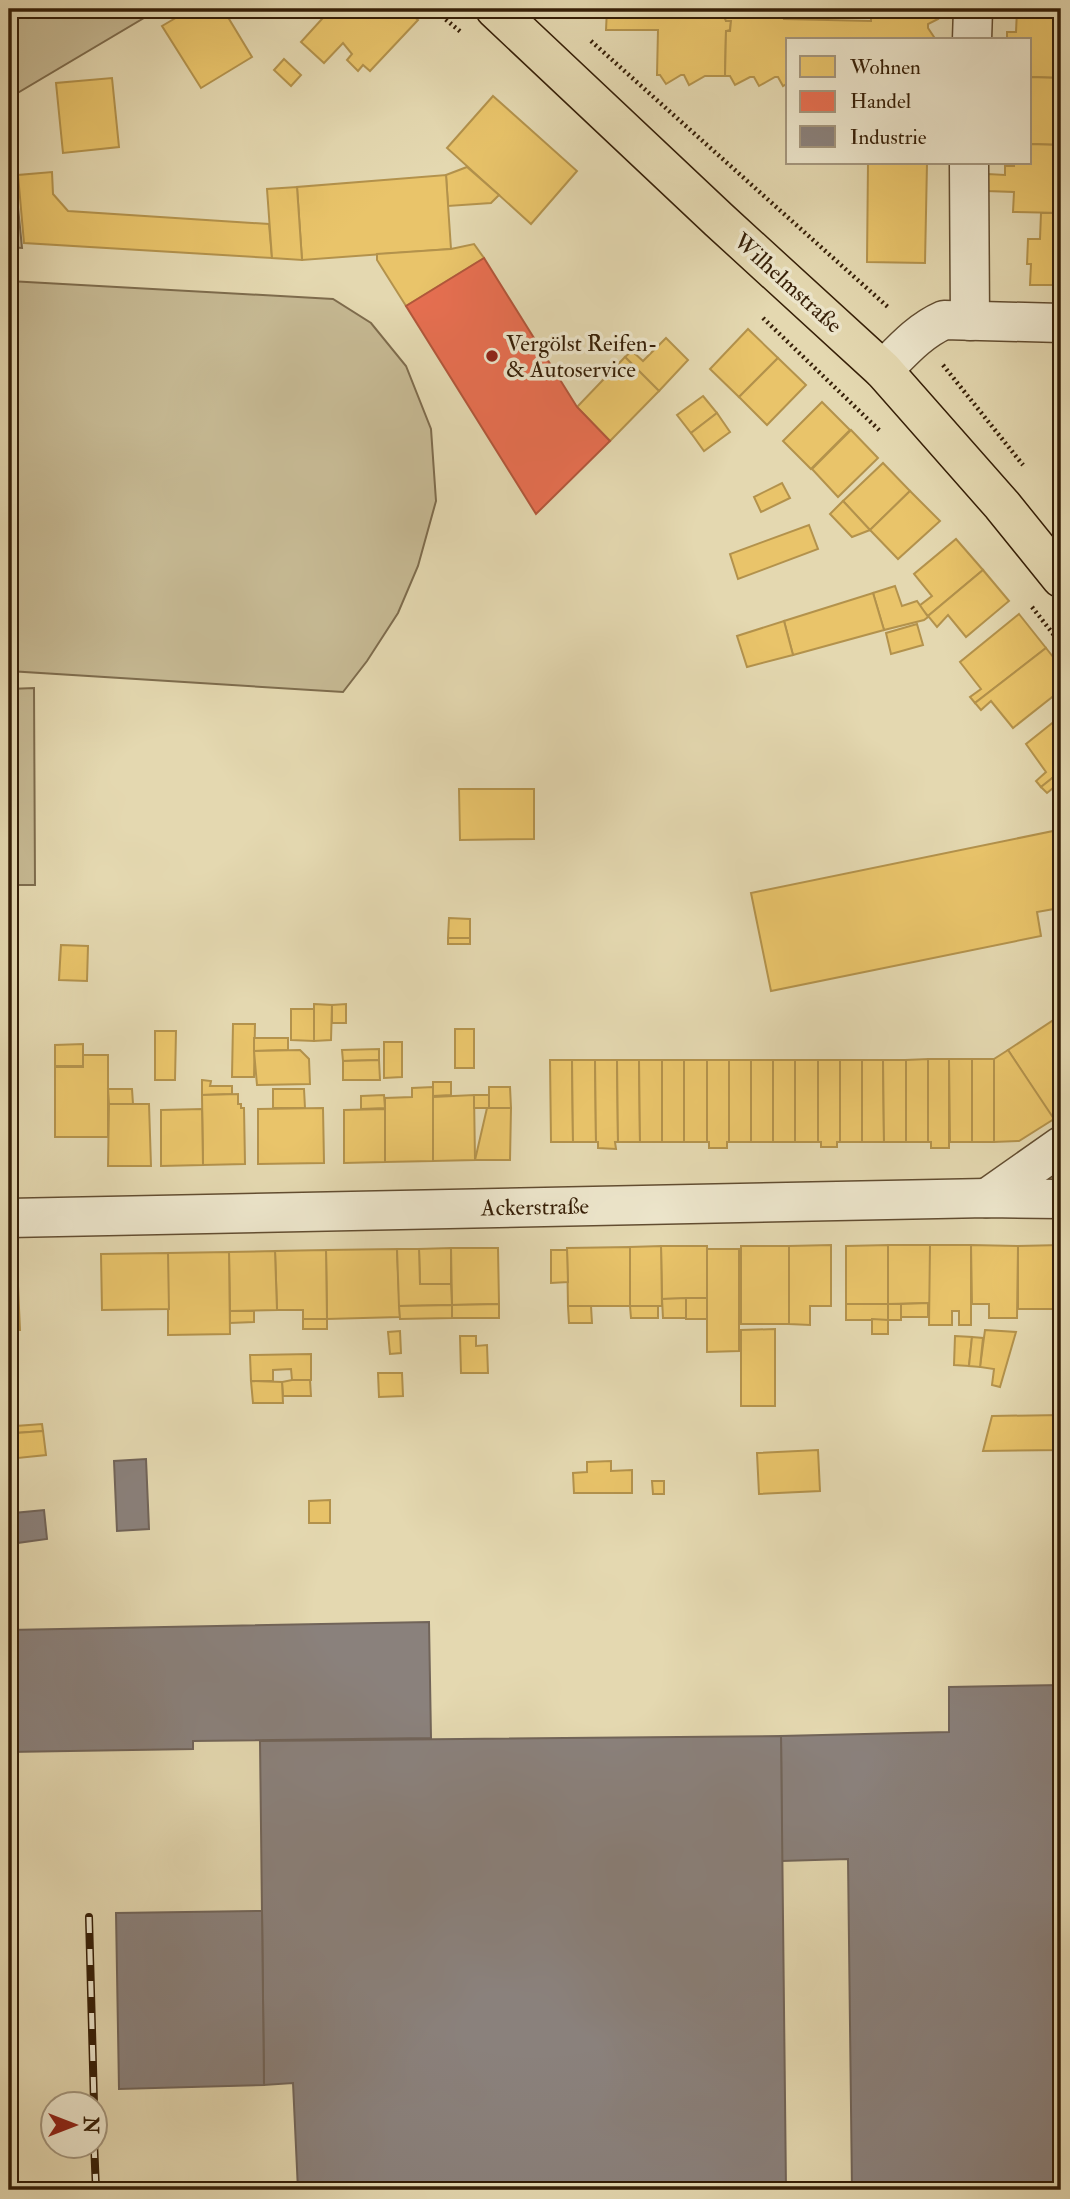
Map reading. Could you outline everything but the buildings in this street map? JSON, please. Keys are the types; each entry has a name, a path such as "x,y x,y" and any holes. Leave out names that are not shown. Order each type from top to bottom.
{"main road":[{"name":"Wilhelmstraße","path":"495,9 883,370 1002,505 1061,578"}],"street":[{"path":"972,38 973,9"},
{"path":"970,164 970,321"},
{"path":"883,370 919,335 943,320 1061,323"},
{"path":"987,1198 1061,1146"},
{"name":"Ackerstraße","path":"9,1218 987,1198 1061,1199"}],"path":[{"path":"433,9 468,38"},
{"path":"582,33 919,335 1028,470"},
{"path":"762,317 881,432"},
{"path":"1026,600 1061,643"}],"shaded area":[{"path":"9,9 159,9 9,98"},
{"path":"9,115 22,248 9,247"},
{"path":"9,281 333,299 371,323 406,366 431,429 436,501 418,566 398,613 343,692 9,671"},
{"path":"34,688 35,885 9,885 9,689"}],"railway":[{"path":"89,1917 94,2090"},
{"path":"95,2160 96,2190"}],"place":[{"name":"Vergölst Reifen- & Autoservice","path":"492,356"}]}
